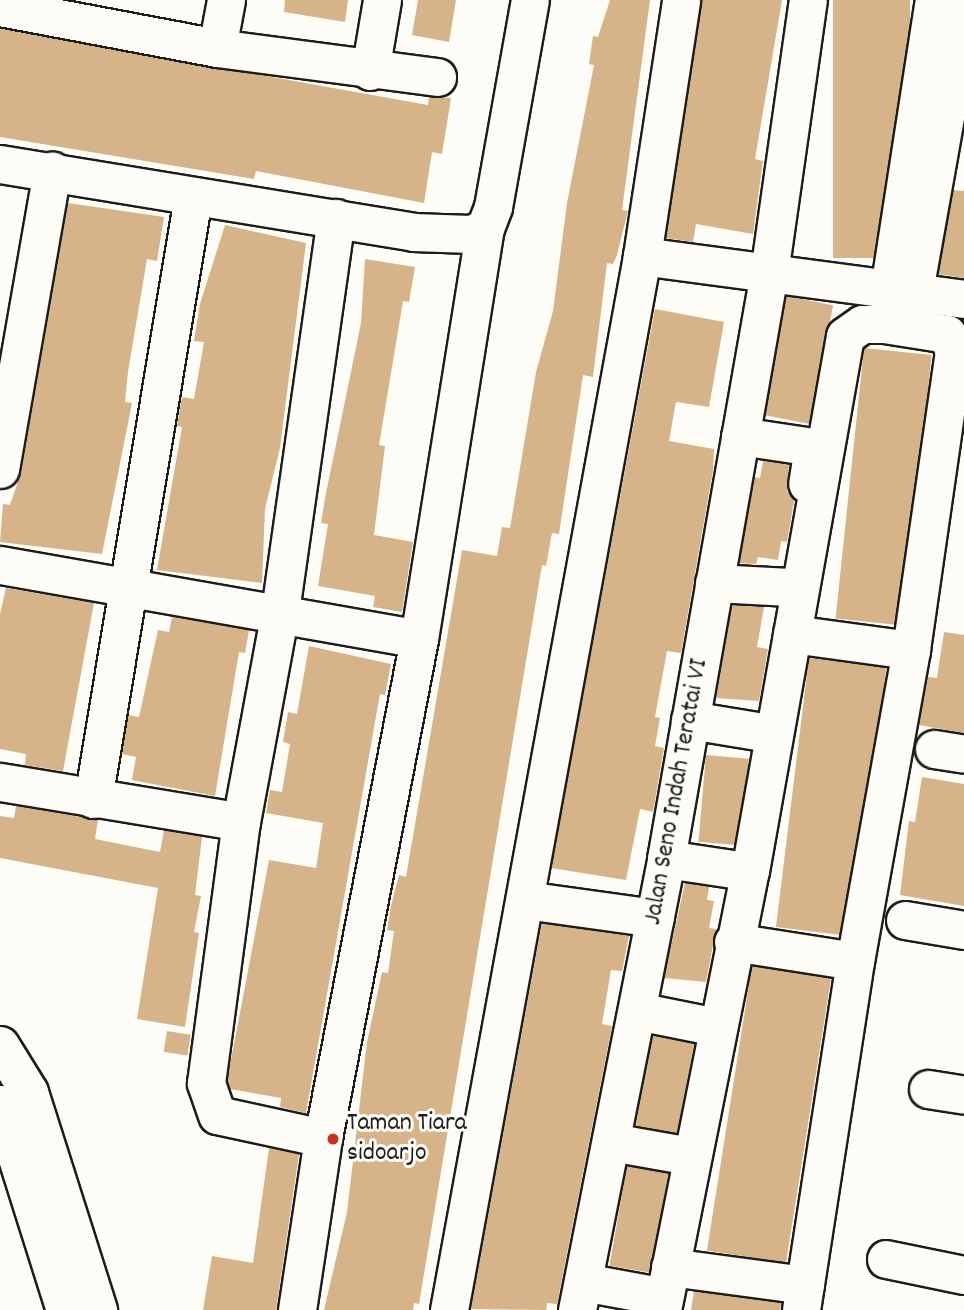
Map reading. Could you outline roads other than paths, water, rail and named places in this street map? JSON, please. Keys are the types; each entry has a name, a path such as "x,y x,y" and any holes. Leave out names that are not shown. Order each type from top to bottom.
{"street":[{"path":"217,48 226,0"},
{"path":"370,71 382,0"},
{"path":"296,1310 323,1138 419,639 485,228 530,0"},
{"path":"449,1310 642,256 681,0"},
{"name":"Jalan Seno Indah Teratai VI","path":"580,1296 666,859 769,273 808,0"},
{"path":"903,303 934,0"},
{"path":"0,7 57,9 217,48 370,71 437,77"},
{"path":"903,303 964,9"},
{"path":"0,164 413,232 471,234 485,228"},
{"path":"0,469 52,171"},
{"path":"93,799 192,197"},
{"path":"323,1138 217,1115 206,1083 241,822 280,611 336,218"},
{"path":"642,256 769,273 903,303 964,299"},
{"path":"659,1296 733,942 845,336 903,303"},
{"path":"580,1296 803,1297 855,961 911,650 954,344 947,334 903,303"},
{"path":"659,1296 679,1154 702,1024 739,870 813,447 740,436"},
{"path":"0,565 280,611 419,639"},
{"path":"714,583 790,587"},
{"path":"792,634 911,650"},
{"path":"690,720 763,732"},
{"path":"0,782 241,822"},
{"path":"666,859 739,870"},
{"path":"525,900 655,918"},
{"path":"905,920 964,930"},
{"path":"733,942 855,961"},
{"path":"637,1012 702,1024"},
{"path":"0,1045 29,1091 98,1310"},
{"path":"928,1088 964,1095"},
{"path":"0,1104 65,1310"},
{"path":"611,1142 679,1154"},
{"path":"886,1259 964,1275"}],"place":[{"name":"Taman Tiara sidoarjo","path":"333,1139"}]}
